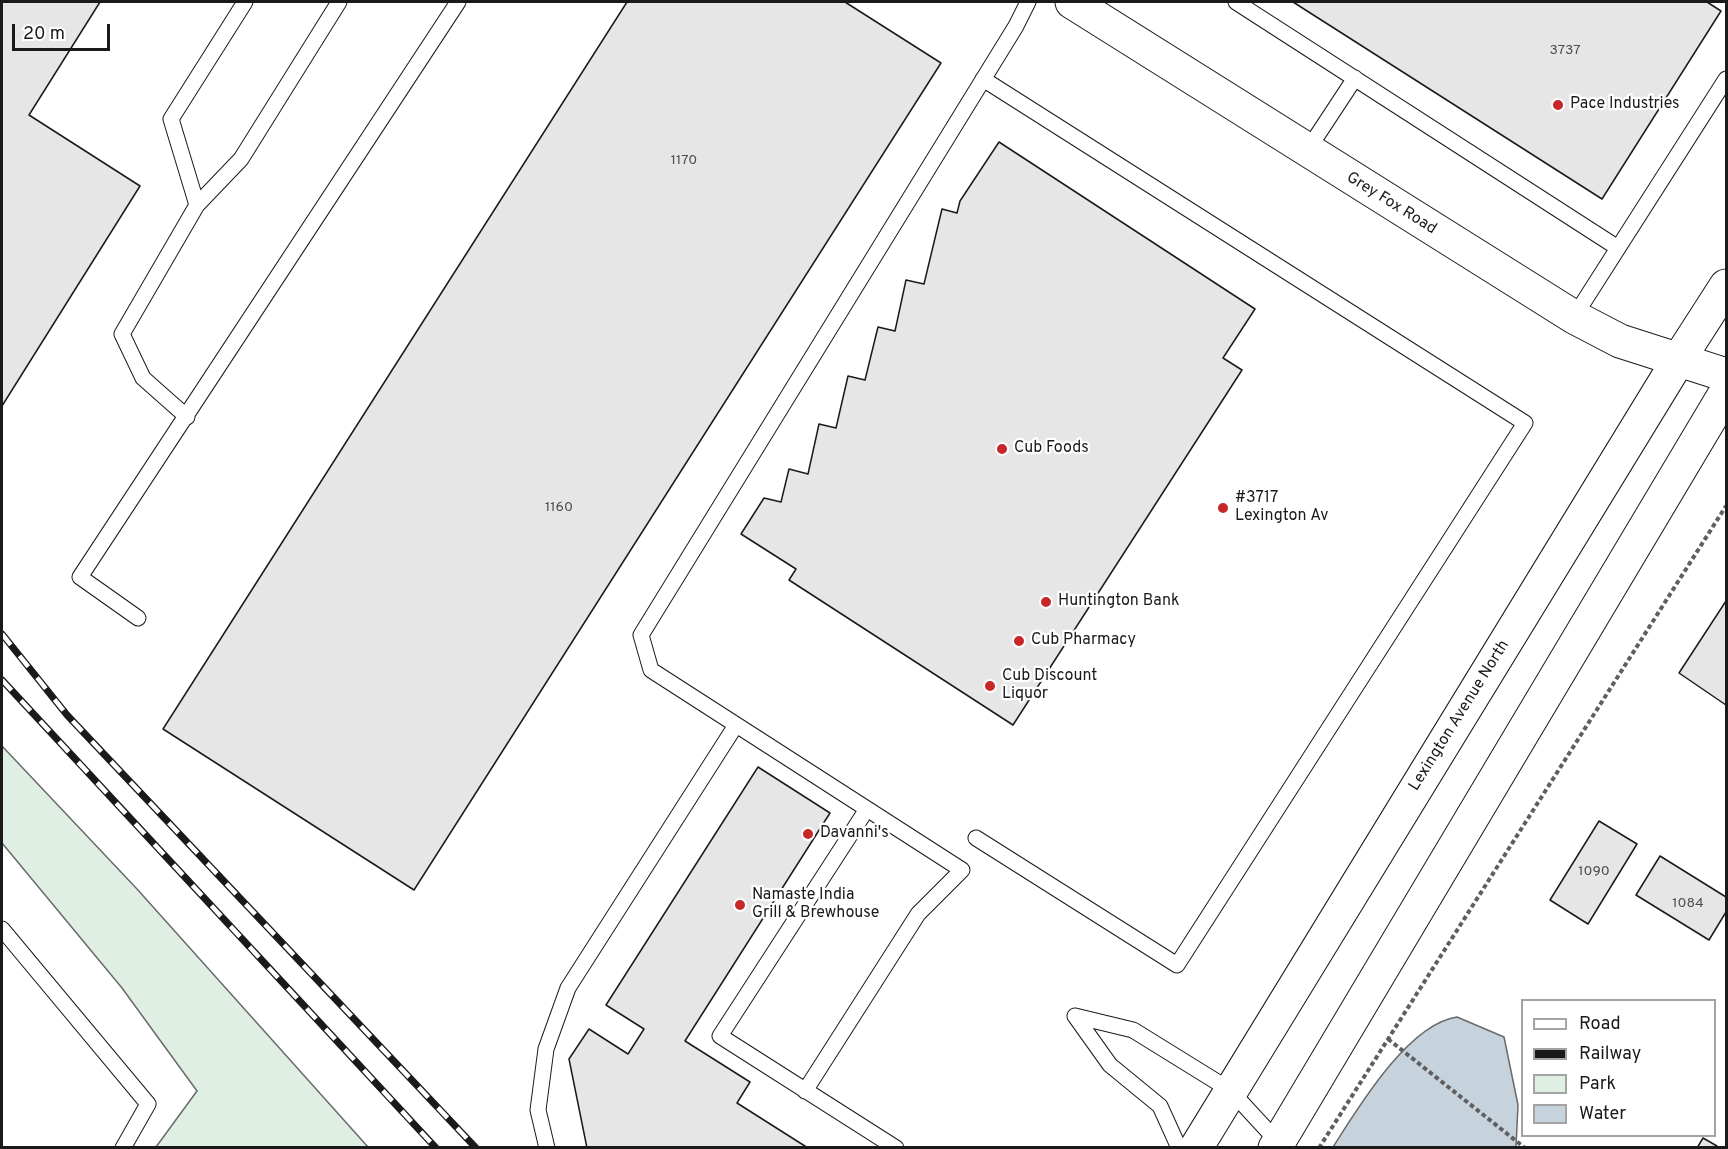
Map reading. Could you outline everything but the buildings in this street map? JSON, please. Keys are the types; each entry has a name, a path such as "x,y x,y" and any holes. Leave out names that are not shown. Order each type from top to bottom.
{"main road":[{"name":"Grey Fox Road","path":"1072,2 1574,317 1620,340 1726,375"},
{"name":"Lexington Avenue North","path":"1196,1148 1679,359 1726,286"},
{"path":"1276,1145 1726,392"}],"lane":[{"path":"196,205 171,119 245,2"},
{"path":"187,417 143,378 122,334 196,205 241,159 339,2"},
{"path":"138,618 80,577 458,2"},
{"path":"806,1090 918,914 962,870 651,670 641,635 1028,2"},
{"path":"1236,2 1618,248"},
{"path":"1307,151 1355,78"},
{"path":"976,838 1177,965 1525,423 983,79"},
{"path":"1574,317 1726,79"},
{"path":"547,1148 538,1110 546,1049 568,988 736,725"},
{"path":"867,809 720,1036 896,1148"},
{"path":"2,929 148,1104 123,1148"},
{"path":"1179,1148 1160,1106 1110,1065 1075,1016 1133,1030 1230,1090 1276,1145"}],"path":[{"path":"1319,1148 1726,506"},
{"path":"1388,1039 1525,1148"}],"green space":[{"path":"2,746 137,889 368,1147 156,1147 197,1091 122,988 2,843"}],"water":[{"path":"1457,1017 1504,1037 1518,1105 1516,1147 1333,1147 1370,1091 1403,1051 1420,1035 1439,1023"}],"railway":[{"path":"2,634 67,715 476,1148"},
{"path":"2,680 436,1148"}],"place":[{"name":"Pace Industries","path":"1558,105"},
{"name":"Cub Foods","path":"1002,449"},
{"name":"#3717 Lexington Av","path":"1223,508"},
{"name":"Huntington Bank","path":"1046,602"},
{"name":"Cub Pharmacy","path":"1019,641"},
{"name":"Cub Discount Liquor","path":"990,686"},
{"name":"Davanni's","path":"808,834"},
{"name":"Namaste India Grill & Brewhouse","path":"740,905"}]}
